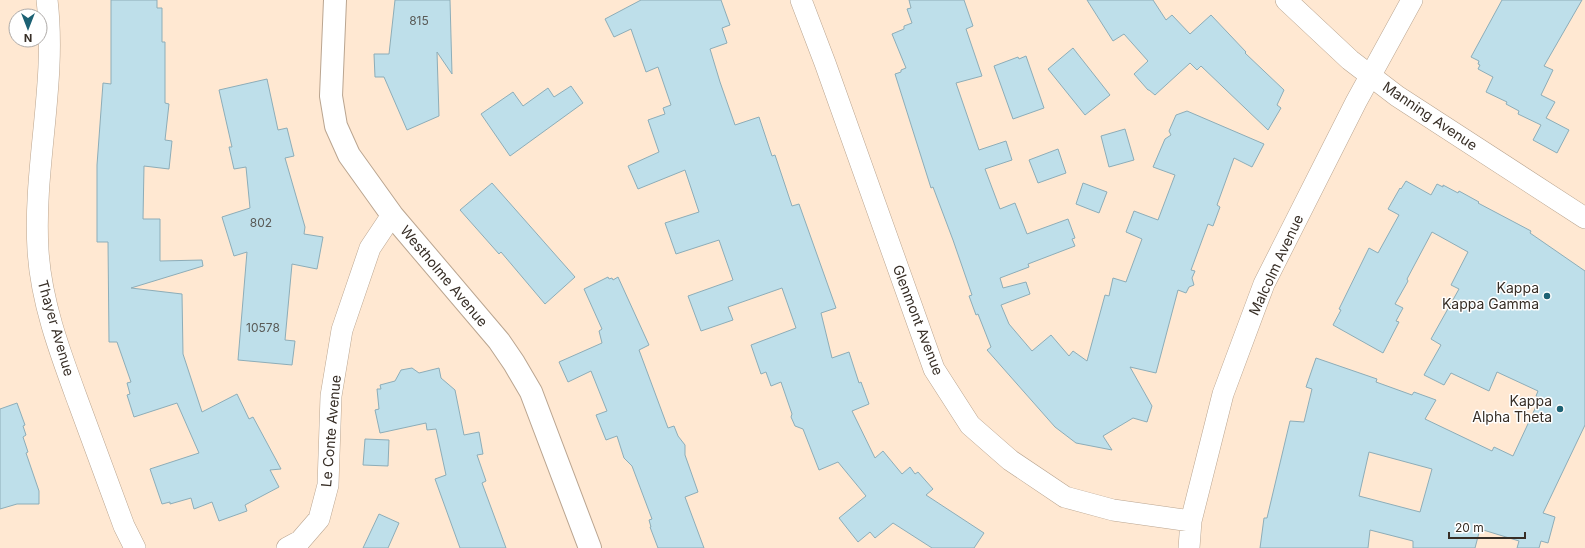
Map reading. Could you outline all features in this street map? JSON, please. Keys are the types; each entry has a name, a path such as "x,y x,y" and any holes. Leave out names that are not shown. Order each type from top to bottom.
{"street":[{"name":"Thayer Avenue","path":"47,0 50,21 49,56 37,212 38,251 42,288 61,355 124,526 135,548"},
{"name":"Westholme Avenue","path":"334,0 331,96 336,126 349,155 392,215 499,341 514,363 533,399 590,548"},
{"name":"Glenmont Avenue","path":"801,0 825,63 934,369 970,425 1010,460 1065,497 1113,510 1191,521"},
{"name":"Manning Avenue","path":"1286,0 1350,60 1397,96 1585,218"},
{"name":"Malcolm Avenue","path":"1188,548 1191,521 1223,394 1264,284 1356,102 1412,0"},
{"name":"Le Conte Avenue","path":"287,548 300,541 319,519 328,485 331,396 342,330 370,248 392,215"}],"building":[{"path":"111,0 157,0 157,8 162,8 162,42 165,42 165,103 169,104 165,140 172,141 169,169 144,166 143,219 160,219 160,261 202,260 203,266 131,288 182,294 183,354 202,412 237,394 249,419 253,417 281,469 270,470 279,487 245,505 247,511 219,521 212,502 194,509 191,498 170,504 170,502 162,504 150,469 199,453 177,403 134,417 127,395 130,394 127,383 131,382 117,342 109,342 108,242 97,242 97,165 103,83 111,84"},
{"path":"395,0 450,0 452,74 437,52 439,116 407,130 384,77 375,77 374,54 389,54"},
{"path":"641,0 721,0 730,25 722,28 727,43 710,49 720,82 735,125 759,117 772,156 775,155 792,206 799,204 836,308 821,313 832,358 849,352 859,383 861,382 869,404 852,411 875,458 883,451 902,474 910,467 915,474 918,472 933,489 926,495 984,533 974,548 932,548 893,523 875,538 870,532 858,542 839,518 866,496 838,462 819,470 803,429 795,426 791,417 792,414 781,382 771,386 766,372 761,374 751,345 796,328 782,288 728,307 733,320 701,331 688,296 733,280 719,240 676,254 665,223 699,212 685,170 638,189 628,166 659,152 648,120 665,114 663,108 671,105 658,67 646,72 631,29 614,37 605,19"},
{"path":"909,0 964,0 973,26 966,29 982,76 956,83 979,150 1006,141 1012,160 985,169 1000,209 1015,203 1027,234 1068,219 1075,238 1072,239 1075,246 1028,264 1029,267 1000,278 1003,288 1026,282 1030,294 1001,305 1009,324 1032,351 1051,335 1069,356 1073,351 1087,361 1105,295 1109,296 1113,278 1126,282 1142,239 1126,232 1134,211 1158,220 1175,175 1153,167 1165,139 1171,135 1169,131 1176,115 1187,111 1264,144 1252,167 1234,158 1217,205 1220,207 1213,226 1208,224 1191,270 1195,271 1192,278 1194,285 1189,287 1186,293 1178,290 1156,373 1130,367 1152,406 1147,422 1133,418 1103,436 1112,450 1076,443 1055,427 987,350 991,347 978,314 976,315 969,296 972,295 953,240 933,187 931,188 895,74 906,68 892,34 904,29 904,26 912,23 907,9 911,8"},
{"path":"1087,0 1153,0 1166,20 1172,15 1190,34 1211,15 1246,52 1245,53 1284,90 1277,105 1281,108 1268,130 1201,66 1197,70 1190,63 1155,95 1148,90 1134,74 1148,61 1124,34 1113,41"},
{"path":"1502,0 1582,0 1544,66 1553,70 1541,95 1555,102 1546,118 1569,130 1557,153 1533,140 1541,125 1518,114 1519,111 1506,104 1507,102 1486,92 1493,77 1478,69 1480,65 1478,64 1479,61 1471,57"},
{"path":"1073,48 1110,95 1085,115 1048,69"},
{"path":"1026,56 1044,108 1013,119 994,66 1018,57 1019,59"},
{"path":"267,79 278,130 287,128 294,156 285,158 305,227 304,234 323,237 317,269 292,264 285,340 295,341 292,365 238,360 247,252 234,256 222,217 250,208 246,167 234,169 229,147 232,147 219,90"},
{"path":"571,86 583,103 510,156 481,114 513,92 523,106 548,88 554,97"},
{"path":"1125,129 1134,160 1109,167 1101,136"},
{"path":"1058,149 1066,173 1038,183 1029,160"},
{"path":"1406,181 1431,195 1437,184 1443,187 1443,185 1458,193 1459,191 1479,202 1478,203 1531,231 1530,233 1585,271 1585,425 1543,513 1555,517 1548,543 1541,541 1539,548 1517,548 1519,541 1480,529 1475,548 1413,548 1413,541 1370,530 1368,548 1260,548 1264,518 1267,518 1290,421 1304,422 1312,389 1306,387 1316,358 1377,379 1376,382 1412,395 1414,392 1436,400 1425,419 1492,451 1494,447 1513,456 1540,398 1536,396 1538,391 1497,372 1489,391 1451,373 1444,385 1424,375 1441,345 1431,339 1459,289 1451,285 1468,252 1432,232 1395,304 1403,308 1396,321 1399,322 1383,353 1333,325 1341,310 1339,309 1369,248 1378,253 1399,215 1388,209 1400,188 1401,189","holes":["1369,452 1432,469 1420,512 1359,496"]},
{"path":"492,183 575,277 545,304 501,252 499,254 460,210"},
{"path":"1083,183 1107,192 1099,213 1076,204"},
{"path":"608,277 609,279 612,278 613,280 618,277 649,345 639,350 668,428 674,426 678,436 685,445 685,455 698,492 685,497 704,548 658,548 650,527 649,520 652,519 632,466 624,458 617,436 606,440 596,415 607,411 591,371 568,382 559,362 602,343 599,331 602,329 584,289"},
{"path":"412,368 419,373 439,368 441,378 455,390 464,435 479,432 483,454 477,455 486,481 482,483 506,548 460,548 435,479 446,475 436,429 427,430 426,423 380,433 375,410 379,409 377,389 381,389 380,385 395,381 401,370"},
{"path":"17,403 25,425 23,426 26,435 23,437 28,452 26,453 39,491 39,504 17,504 0,509 0,409"},
{"path":"365,439 389,440 388,466 363,465"},
{"path":"379,514 399,523 388,548 363,548"}],"place":[{"name":"Kappa Kappa Gamma","path":"1547,296"},
{"name":"Kappa Alpha Theta","path":"1560,409"}]}
